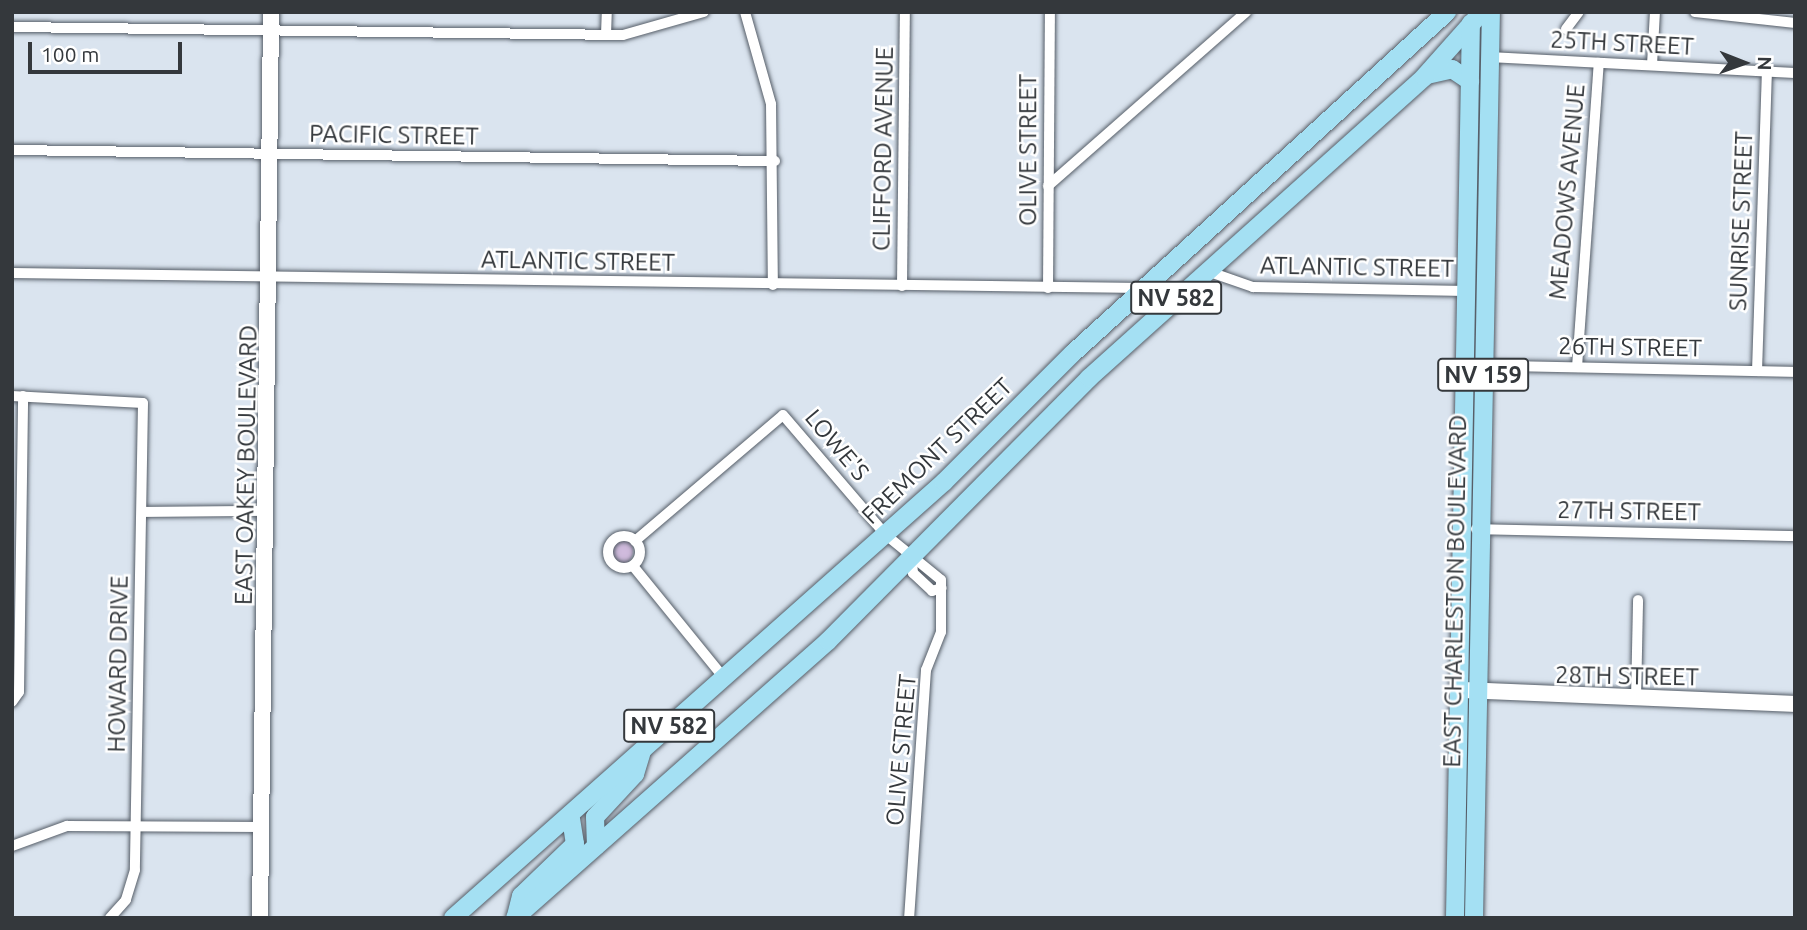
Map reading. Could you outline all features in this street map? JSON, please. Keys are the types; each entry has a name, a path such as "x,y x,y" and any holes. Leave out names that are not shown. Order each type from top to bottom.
{"main road":[{"name":"FREMONT STREET","path":"453,918 886,535 1143,288 1447,12"},
{"name":"EAST CHARLESTON BOULEVARD","path":"1455,918 1459,688 1483,365 1491,12"},
{"name":"EAST CHARLESTON BOULEVARD","path":"1473,917 1477,693 1465,365 1470,81 1475,17"},
{"name":"NV 582","path":"516,917 912,560 1089,378 1424,77 1475,17"},
{"path":"1424,77 1452,69 1470,81"},
{"path":"596,846 595,817 635,774 642,751"},
{"path":"516,917 521,896 575,844 570,814"},
{"path":"1455,884 1473,917"}],"street":[{"name":"EAST OAKEY BOULEVARD","path":"260,918 271,276 271,12"},
{"path":"607,12 607,35"},
{"path":"12,27 607,35 659,29 704,12"},
{"path":"745,12 764,65 775,161 773,285"},
{"name":"CLIFFORD AVENUE","path":"902,286 905,12"},
{"name":"OLIVE STREET","path":"1048,288 1050,12"},
{"path":"1048,186 1246,12"},
{"path":"1566,29 1579,12"},
{"path":"1652,65 1655,12"},
{"path":"1695,12 1795,23"},
{"name":"25TH STREET","path":"1489,57 1795,73"},
{"name":"MEADOWS AVENUE","path":"1577,367 1599,63"},
{"name":"SUNRISE STREET","path":"1757,372 1767,71"},
{"name":"PACIFIC STREET","path":"12,150 775,161"},
{"name":"ATLANTIC STREET","path":"1207,271 1253,287 1466,291"},
{"name":"ATLANTIC STREET","path":"12,273 1143,288"},
{"name":"26TH STREET","path":"1465,365 1795,372"},
{"path":"13,702 18,396"},
{"name":"HOWARD DRIVE","path":"18,396 143,403 137,824 132,880 127,900 110,918"},
{"name":"LOWE'S","path":"635,541 783,415 886,535"},
{"path":"142,512 268,511"},
{"name":"27TH STREET","path":"1471,528 1795,536"},
{"name":"OLIVE STREET","path":"886,535 912,560 926,562 942,588 941,632 926,670 909,918"},
{"path":"619,537 635,541 640,552 633,566 623,569 608,554 619,537"},
{"path":"633,566 724,678"},
{"path":"1636,699 1638,600"},
{"name":"28TH STREET","path":"1459,688 1477,693 1795,704"},
{"path":"12,846 68,826 137,824 263,827"}],"shaded area":[{"path":"619,537 629,541 633,551 629,561 619,565 609,561 605,551 609,541"}]}
